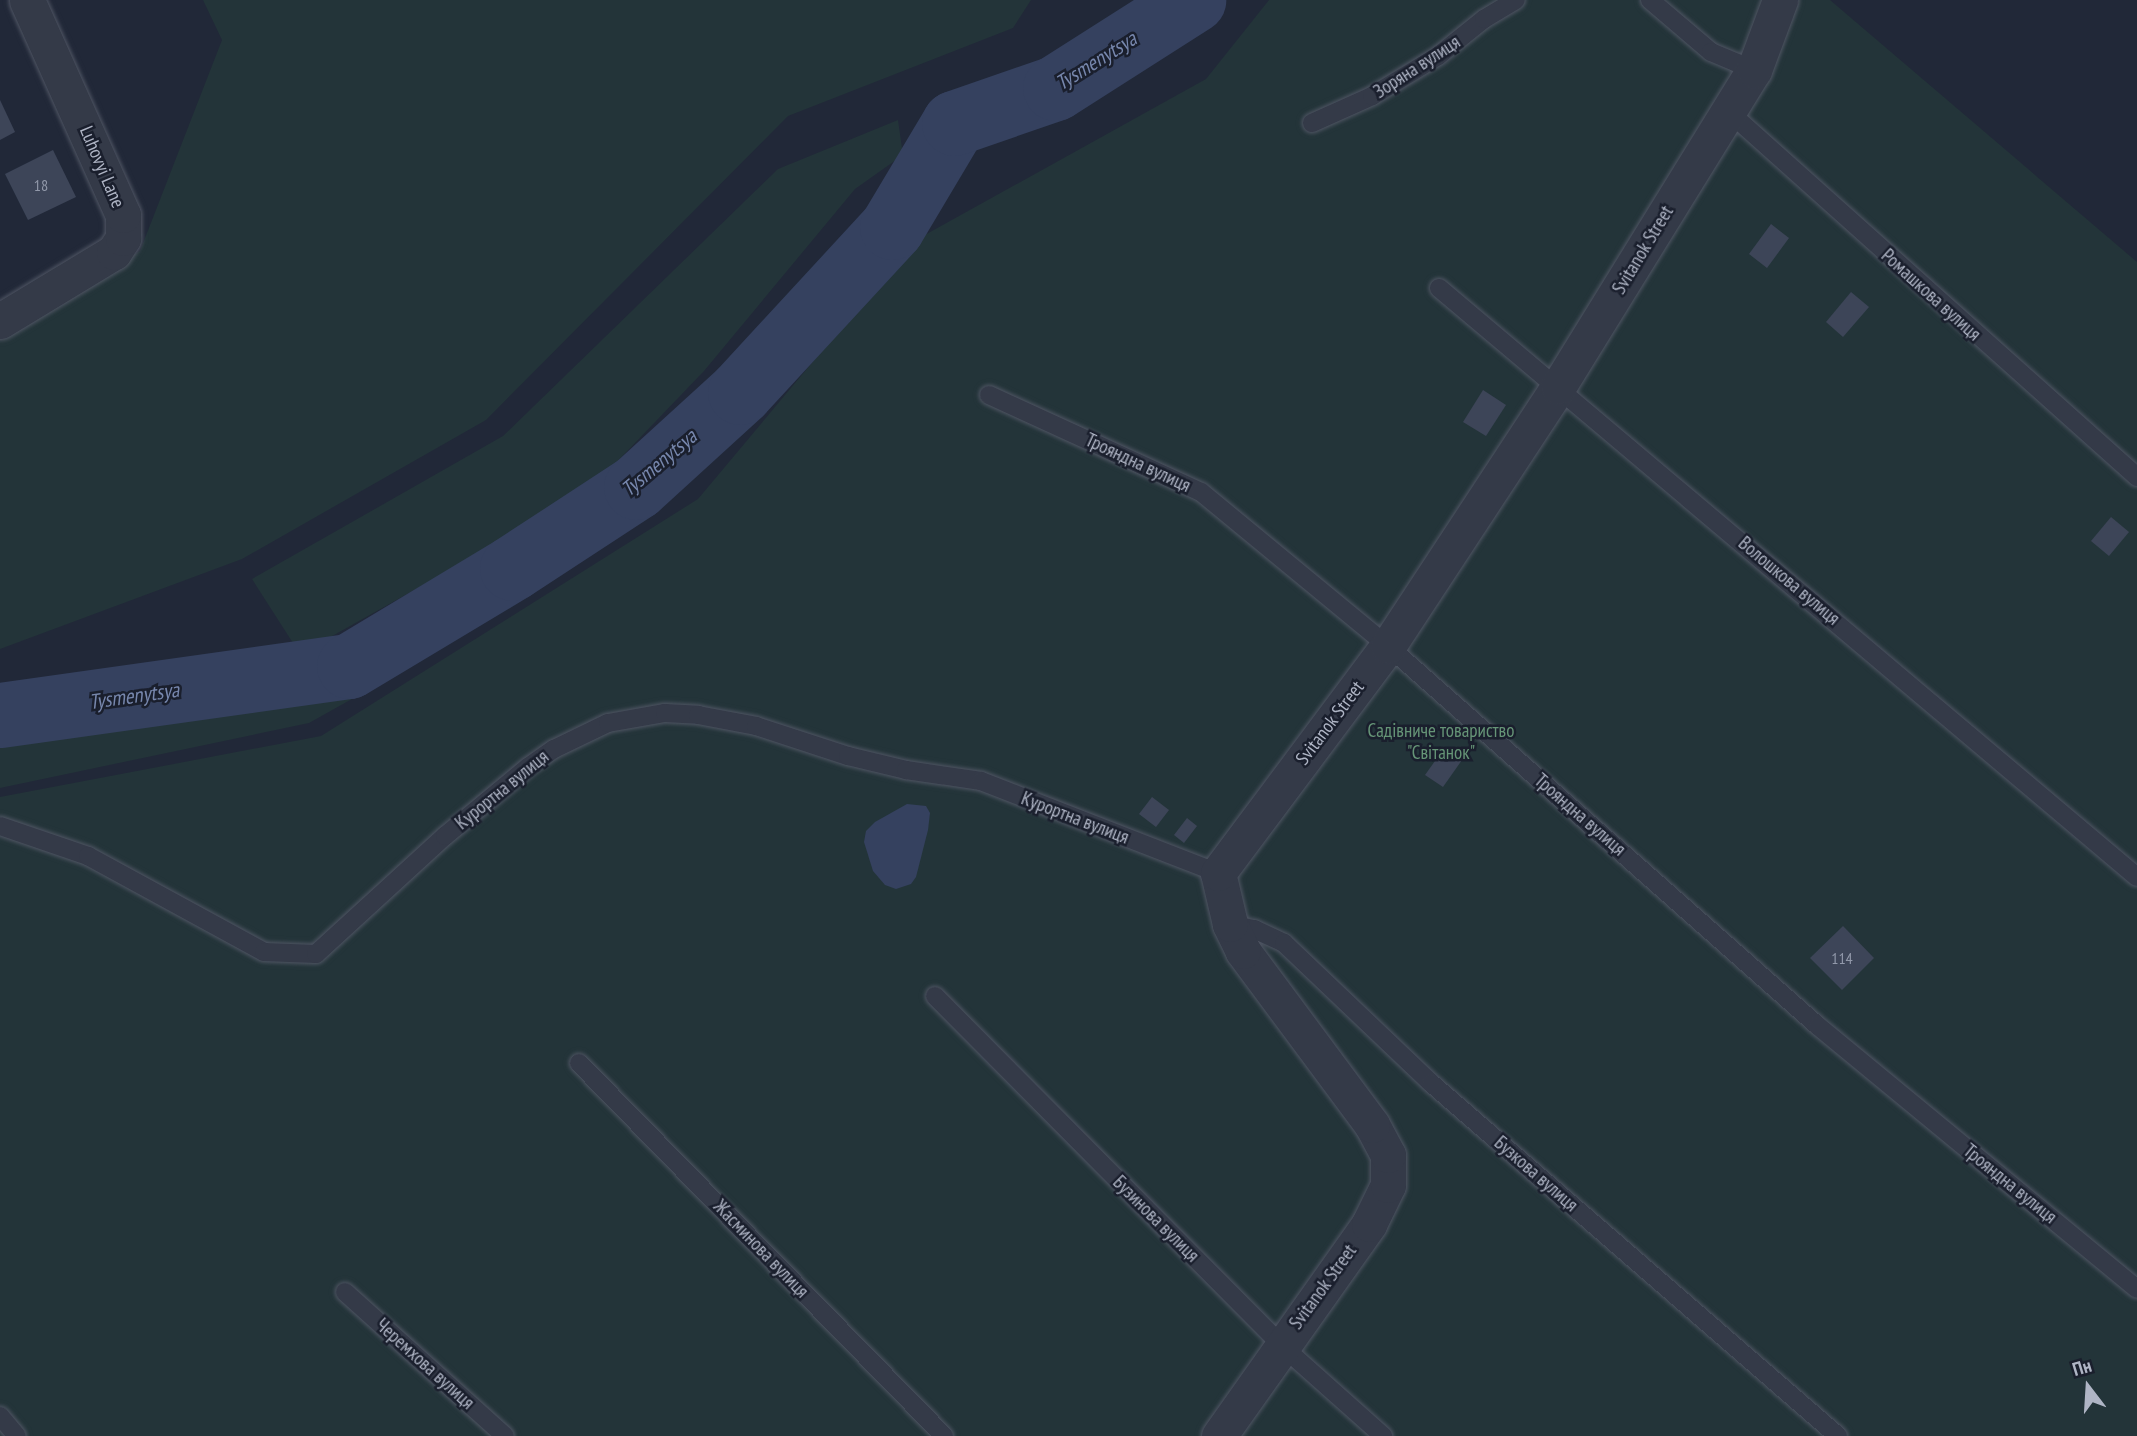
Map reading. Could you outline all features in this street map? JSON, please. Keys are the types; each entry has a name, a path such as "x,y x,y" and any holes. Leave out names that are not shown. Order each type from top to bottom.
{"street":[{"name":"Luhovyi Lane","path":"0,321 114,252 123,238 123,215 27,0"},
{"name":"Svitanok Street","path":"1219,1436 1369,1224 1388,1185 1388,1155 1372,1125 1251,962 1230,924 1218,873 1388,646 1559,387 1754,70 1780,0"}],"lane":[{"name":"Зоряна вулиця","path":"1312,122 1372,96 1438,57 1484,19 1516,0"},
{"path":"1650,0 1711,51 1754,70"},
{"name":"Ромашкова вулиця","path":"1728,111 2137,477"},
{"name":"Волошкова вулиця","path":"1439,288 2137,877"},
{"name":"Трояндна вулиця","path":"989,395 1201,492 1388,646 1818,1026 2137,1289"},
{"name":"Курортна вулиця","path":"0,826 88,856 264,952 316,954 445,836 554,749 608,723 665,713 698,715 756,726 848,756 906,770 981,782 1218,873"},
{"name":"Бузкова вулиця","path":"1230,924 1254,929 1284,943 1432,1083 1838,1436"},
{"name":"Бузинова вулиця","path":"934,996 1281,1345 1383,1436"},
{"name":"Жасминова вулиця","path":"579,1063 944,1436"},
{"name":"Черемхова вулиця","path":"345,1292 505,1436"},
{"path":"0,1416 18,1436"}],"green space":[{"path":"203,0 1031,0 1013,28 788,116 486,420 242,559 0,649 0,335 140,251 222,40"},
{"name":"Садівниче товариство \"Світанок\"","path":"1269,0 1830,0 2137,262 2137,1436 0,1436 0,797 321,736 698,499 914,241 1206,79"},
{"path":"898,120 903,155 855,189 704,371 586,494 300,654 252,579 503,436 778,169"},
{"path":"420,661 309,723 0,788 0,725 12,729"}],"water":[{"path":"907,804 926,806 930,813 928,830 916,877 911,884 896,889 885,885 873,871 864,842 866,831 875,822"}],"building":[{"path":"0,100 15,132 0,140"},
{"path":"53,150 76,197 28,220 5,174"},
{"path":"1771,224 1789,238 1767,268 1749,254"},
{"path":"1851,292 1869,307 1843,337 1826,322"},
{"path":"1483,390 1506,405 1486,436 1463,422"},
{"path":"2111,517 2129,532 2109,556 2091,541"},
{"path":"1445,747 1462,760 1443,787 1425,775"},
{"path":"1152,797 1169,810 1156,827 1139,814"},
{"path":"1187,818 1197,826 1184,843 1174,835"},
{"path":"1843,926 1874,958 1842,990 1810,958"}],"waterway":[{"name":"Tysmenytsya","path":"0,715 349,666 512,568 636,487 740,392 892,227 954,123 1055,88 1193,0"}]}
